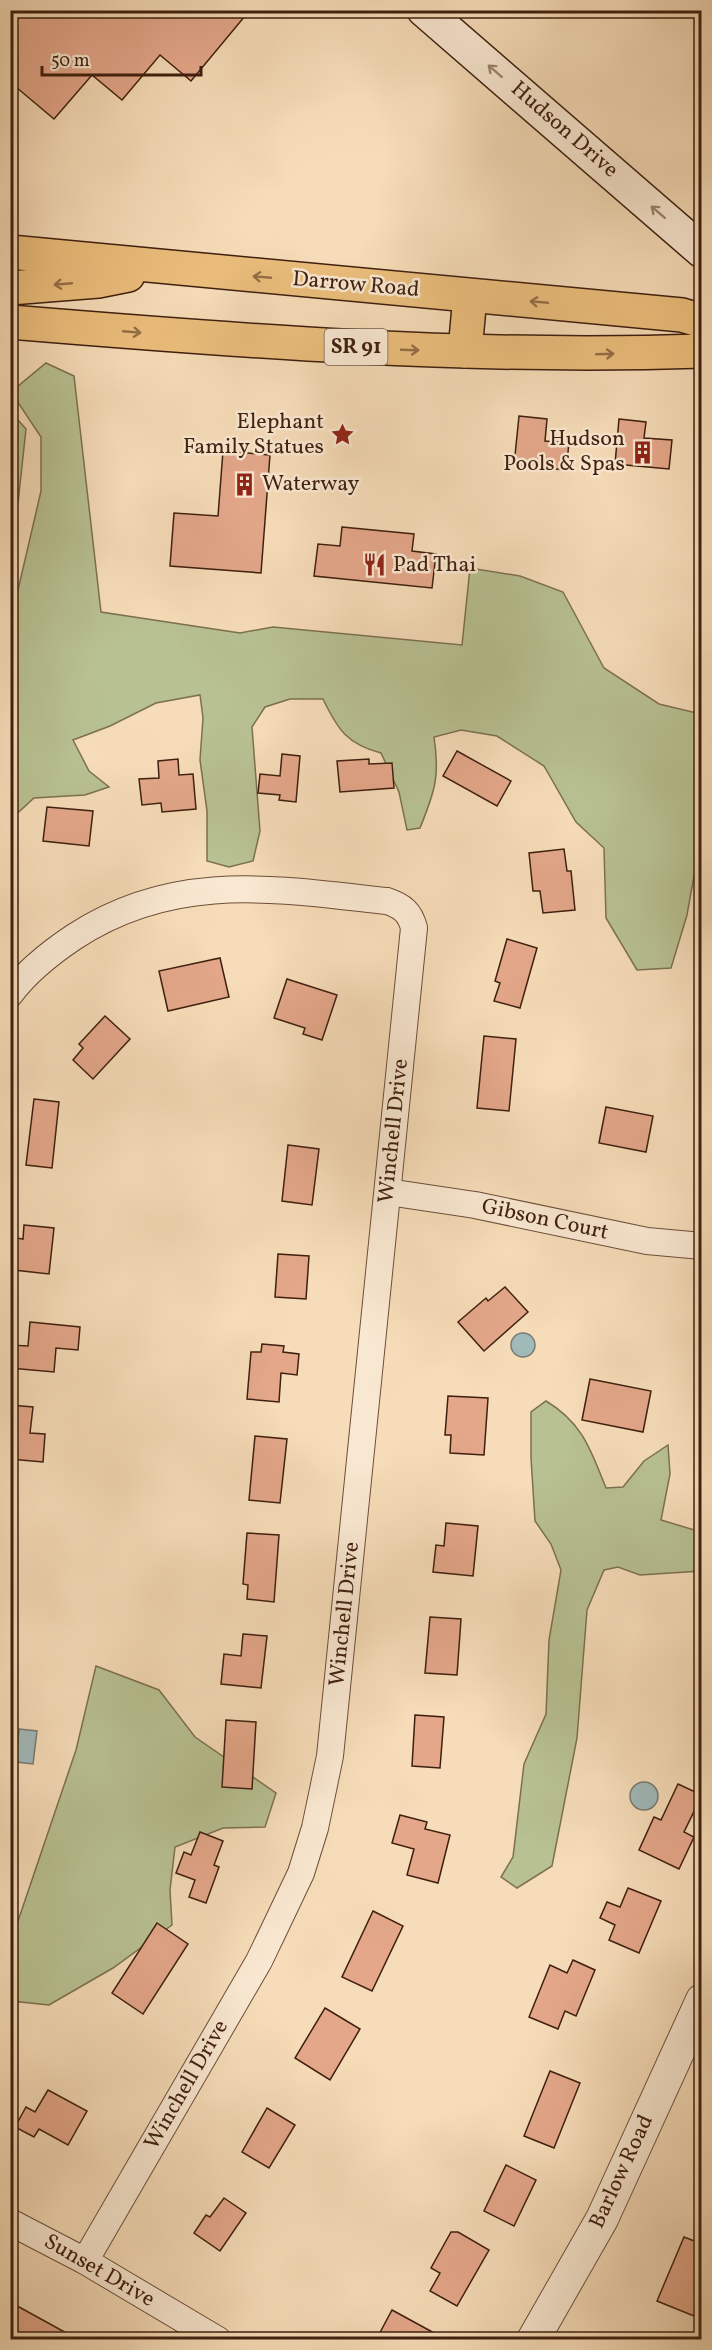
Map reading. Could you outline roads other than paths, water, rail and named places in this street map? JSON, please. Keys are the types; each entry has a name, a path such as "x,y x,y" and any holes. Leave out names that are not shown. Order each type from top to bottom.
{"main road":[{"name":"Hudson Drive","path":"442,16 702,251"},
{"name":"Darrow Road","path":"10,252 682,315 702,321"},
{"path":"10,288 98,281 162,267"},
{"path":"94,329 98,281"},
{"path":"465,351 470,296"},
{"name":"SR 91","path":"10,322 212,338 465,351 591,355 702,351"}],"street":[{"name":"Winchell Drive","path":"10,994 26,974 57,948 90,926 134,906 169,895 195,891 265,890 387,901 407,911 414,928 330,1755 315,1828 301,1873 259,1961 86,2261"},
{"name":"Gibson Court","path":"388,1192 475,1205 647,1241 702,1246"},
{"name":"Barlow Road","path":"533,2340 602,2218 702,2000"},
{"name":"Sunset Drive","path":"10,2222 86,2261 218,2340"}],"water":[{"path":"523,1333 528,1334 534,1340 534,1350 528,1356 523,1357 518,1356 512,1350 511,1345 512,1340 518,1334"},
{"path":"19,1729 37,1731 33,1764 16,1762"},
{"path":"644,1782 654,1786 658,1796 654,1806 644,1810 634,1806 630,1796 634,1786"}],"place":[{"name":"Elephant Family Statues","path":"342,435"},
{"name":"Hudson Pools & Spas","path":"643,452"},
{"name":"Waterway","path":"244,484"},
{"name":"Pad Thai","path":"375,565"}]}
